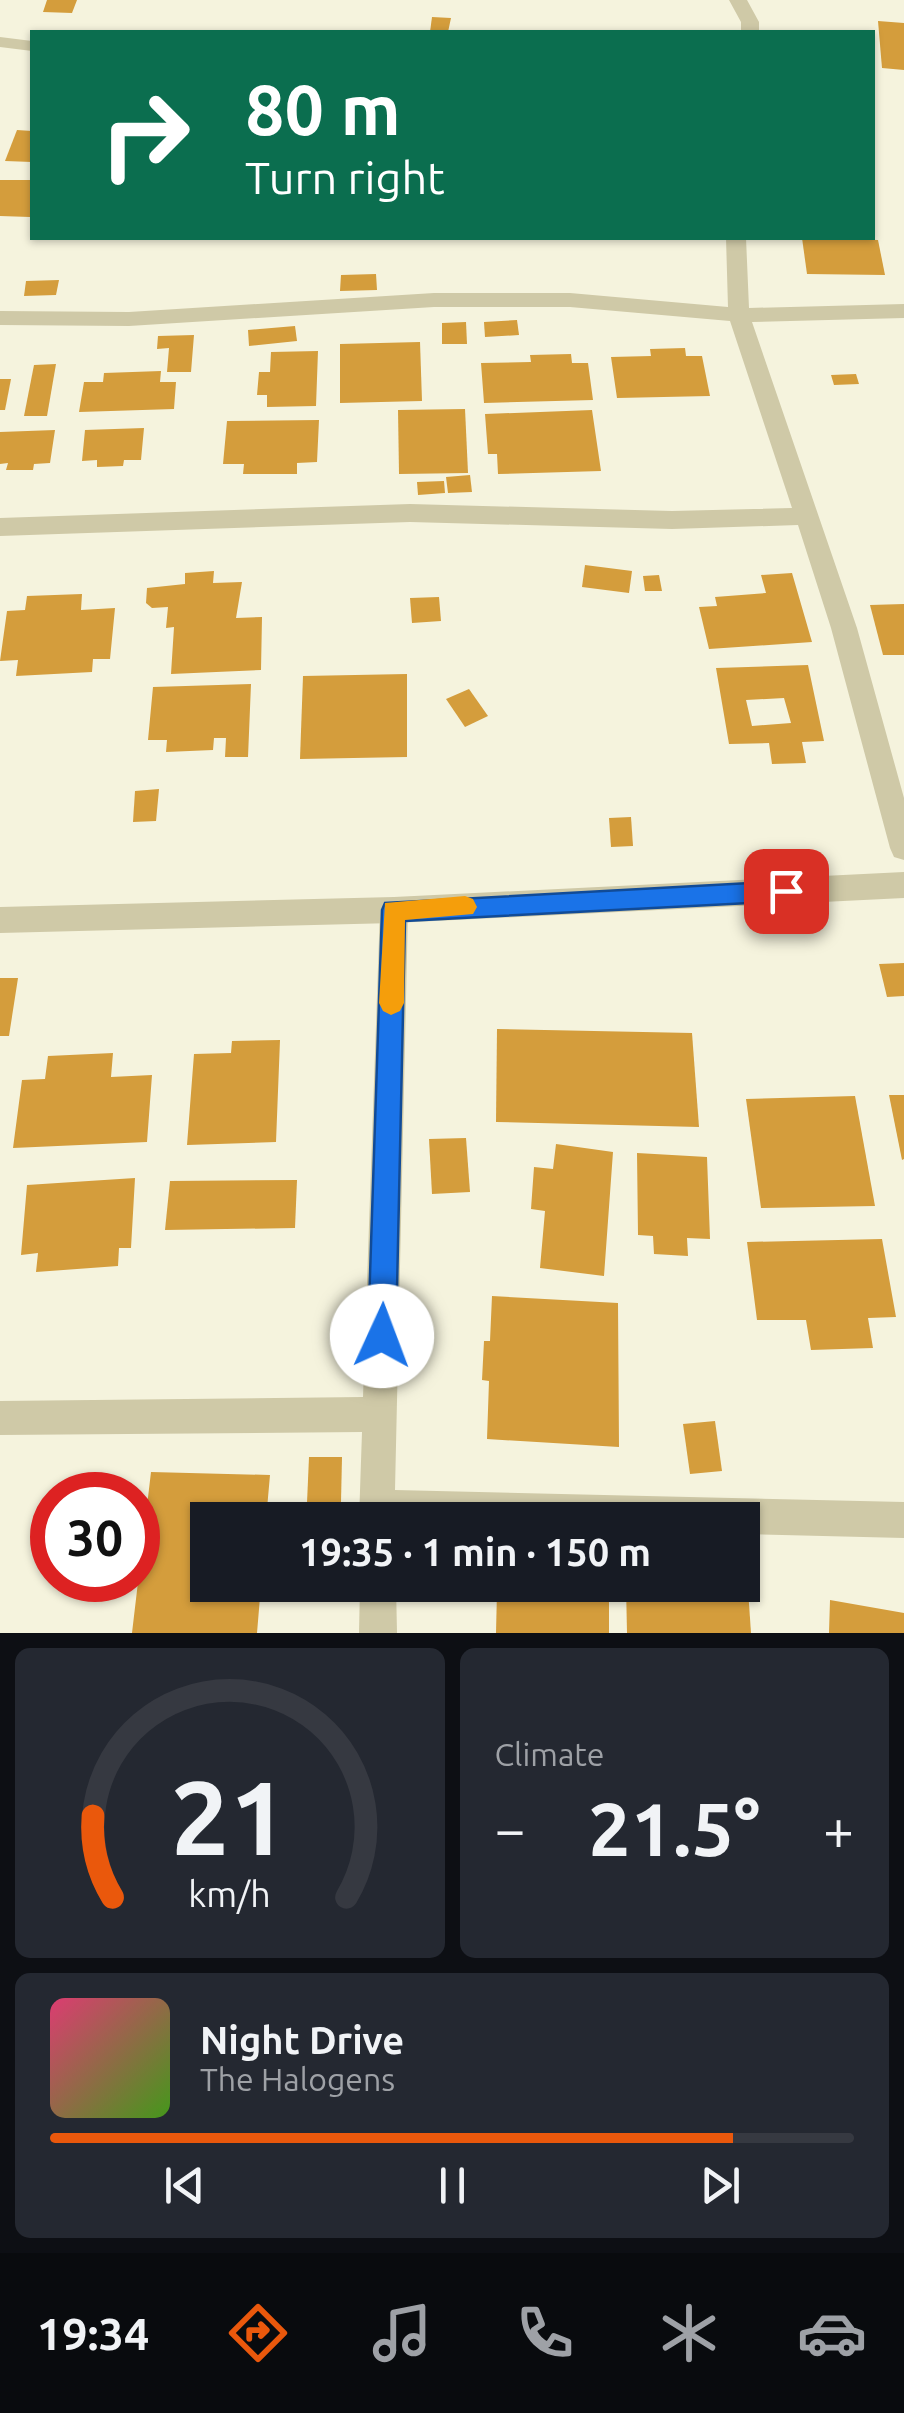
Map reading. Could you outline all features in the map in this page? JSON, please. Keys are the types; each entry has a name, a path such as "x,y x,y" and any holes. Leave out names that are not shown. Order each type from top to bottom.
{"street":[{"path":"738,0 750,30"},
{"path":"0,42 30,46"},
{"path":"736,240 738,315 844,628 904,848"},
{"path":"0,318 184,317 312,305 434,300 570,300 738,315 904,311"},
{"path":"0,526 410,513 672,520 807,516"},
{"path":"0,920 394,910 904,885"},
{"path":"378,1502 394,910"},
{"path":"0,1418 380,1414"},
{"path":"760,1518 904,1520"},
{"path":"378,1602 378,1633"}],"building":[{"path":"47,0 77,0 72,13 43,12"},
{"path":"432,17 451,18 448,30 430,30"},
{"path":"878,21 904,23 904,70 882,68"},
{"path":"17,130 30,131 30,162 5,161"},
{"path":"0,180 30,180 30,217 0,216"},
{"path":"802,240 878,240 885,275 807,274"},
{"path":"376,274 377,290 340,291 341,275"},
{"path":"59,280 56,295 24,296 26,281"},
{"path":"517,320 519,335 485,337 484,322"},
{"path":"466,322 467,344 442,344 442,323"},
{"path":"295,326 297,341 249,346 248,330"},
{"path":"194,335 191,372 167,372 169,348 157,349 158,336"},
{"path":"420,342 422,401 340,403 340,344"},
{"path":"685,348 686,356 702,356 710,396 617,398 611,357 651,356 650,349"},
{"path":"318,351 316,406 267,407 267,395 257,395 259,372 270,372 271,352"},
{"path":"571,354 572,363 588,363 593,400 484,403 481,363 531,362 530,355"},
{"path":"56,364 47,416 24,416 34,365"},
{"path":"161,371 160,382 176,382 174,409 79,412 84,382 103,382 104,373"},
{"path":"856,374 859,384 834,385 831,375"},
{"path":"0,379 11,379 5,410 0,410"},
{"path":"465,409 468,473 399,474 398,410"},
{"path":"592,410 601,471 498,474 497,454 488,454 485,414"},
{"path":"319,420 317,462 297,463 297,474 243,474 244,464 223,464 227,421"},
{"path":"144,428 141,460 124,460 123,466 97,467 97,460 82,461 85,430"},
{"path":"55,430 50,463 34,464 33,470 6,470 8,463 0,464 0,432"},
{"path":"470,475 472,492 448,493 446,477"},
{"path":"444,481 445,493 418,495 417,482"},
{"path":"585,565 632,571 629,593 582,587"},
{"path":"214,571 213,583 242,582 236,618 262,617 261,670 171,674 174,627 166,628 168,607 152,608 146,603 147,588 185,584 185,573"},
{"path":"792,573 812,642 709,649 699,607 717,606 715,597 766,593 761,575"},
{"path":"659,575 662,591 645,591 643,576"},
{"path":"82,594 81,610 115,608 110,659 93,659 92,672 16,676 18,660 0,661 7,611 25,610 27,596"},
{"path":"439,597 441,621 412,623 410,598"},
{"path":"904,604 904,655 883,655 870,605"},
{"path":"808,665 824,741 802,742 806,763 772,764 769,743 729,744 716,668","holes":["784,698 791,723 752,726 746,700"]},
{"path":"407,674 407,757 300,759 303,676"},
{"path":"251,684 248,757 225,757 226,738 214,738 213,750 166,752 167,740 148,740 153,687"},
{"path":"469,689 488,716 465,727 446,699"},
{"path":"159,789 156,821 133,822 135,791"},
{"path":"631,817 633,846 611,847 609,818"},
{"path":"904,963 904,996 887,997 879,964"},
{"path":"0,978 18,978 9,1036 0,1036"},
{"path":"497,1029 692,1033 699,1127 496,1122"},
{"path":"280,1040 276,1142 187,1145 194,1054 231,1053 232,1041"},
{"path":"113,1053 111,1077 152,1075 147,1142 13,1148 22,1080 45,1079 48,1056"},
{"path":"889,1095 904,1095 902,1160"},
{"path":"855,1096 875,1206 761,1208 746,1099"},
{"path":"466,1138 470,1192 432,1194 429,1139"},
{"path":"556,1144 613,1152 604,1276 540,1268 545,1211 531,1209 534,1167 553,1169"},
{"path":"637,1153 707,1157 710,1239 687,1238 688,1256 654,1254 653,1236 638,1235"},
{"path":"135,1178 131,1248 119,1248 118,1266 36,1272 38,1253 21,1255 27,1185"},
{"path":"297,1180 295,1228 165,1230 170,1181"},
{"path":"882,1239 896,1317 868,1318 873,1348 811,1350 806,1320 757,1320 747,1242"},
{"path":"492,1296 618,1303 619,1447 487,1439 489,1381 482,1380 484,1341 490,1341"},
{"path":"715,1421 722,1471 690,1474 683,1424"},
{"path":"309,1457 342,1457 341,1502 307,1502"},
{"path":"160,1472 270,1475 268,1502 190,1502 190,1602 260,1602 257,1633 132,1633 136,1602 160,1602"},
{"path":"830,1600 904,1613 904,1633 829,1633"},
{"path":"497,1602 609,1602 609,1633 496,1633"},
{"path":"626,1602 749,1602 751,1633 627,1633"}],"slow traffic":[{"path":"391,1003 394,910 465,907"}],"route":[{"path":"382,1336 394,910 786,891"}]}
